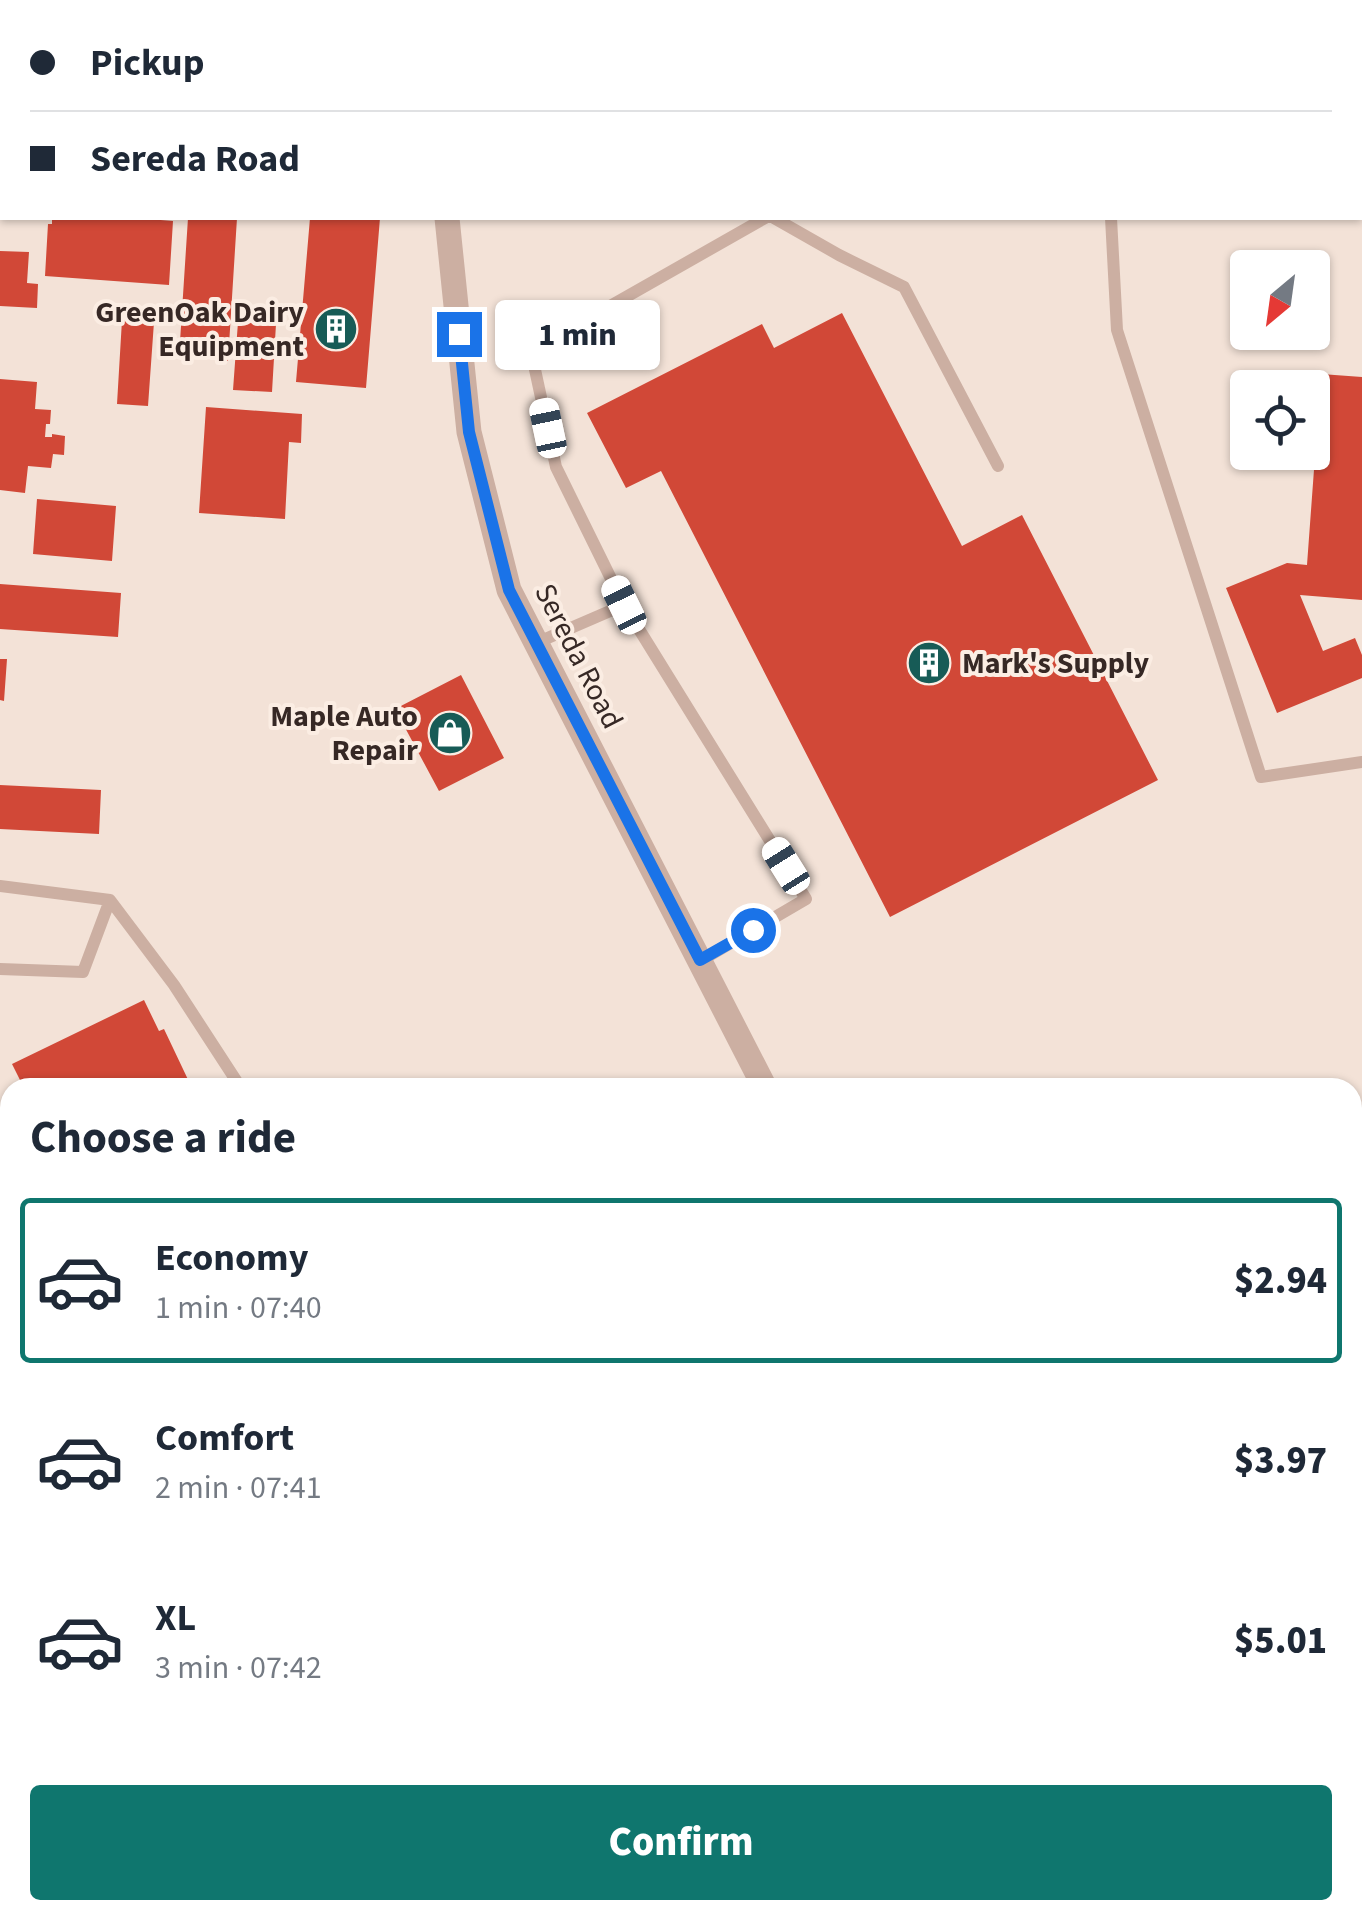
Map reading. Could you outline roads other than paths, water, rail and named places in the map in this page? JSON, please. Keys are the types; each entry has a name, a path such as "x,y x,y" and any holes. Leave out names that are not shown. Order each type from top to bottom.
{"street":[{"name":"Sereda Road","path":"447,220 469,432 509,590 760,1078"}],"lane":[{"path":"700,960 806,899 624,605 556,467 531,351 761,220"},
{"path":"778,220 904,287 998,466"},
{"path":"1110,220 1117,330 1261,777 1362,762"},
{"path":"536,643 624,605"},
{"path":"0,886 110,900 174,986 234,1078"},
{"path":"0,970 82,972 110,900"}],"place":[{"name":"GreenOak Dairy Equipment","path":"336,329"},
{"name":"Mark's Supply","path":"929,663"},
{"name":"Maple Auto Repair","path":"450,733"}]}
